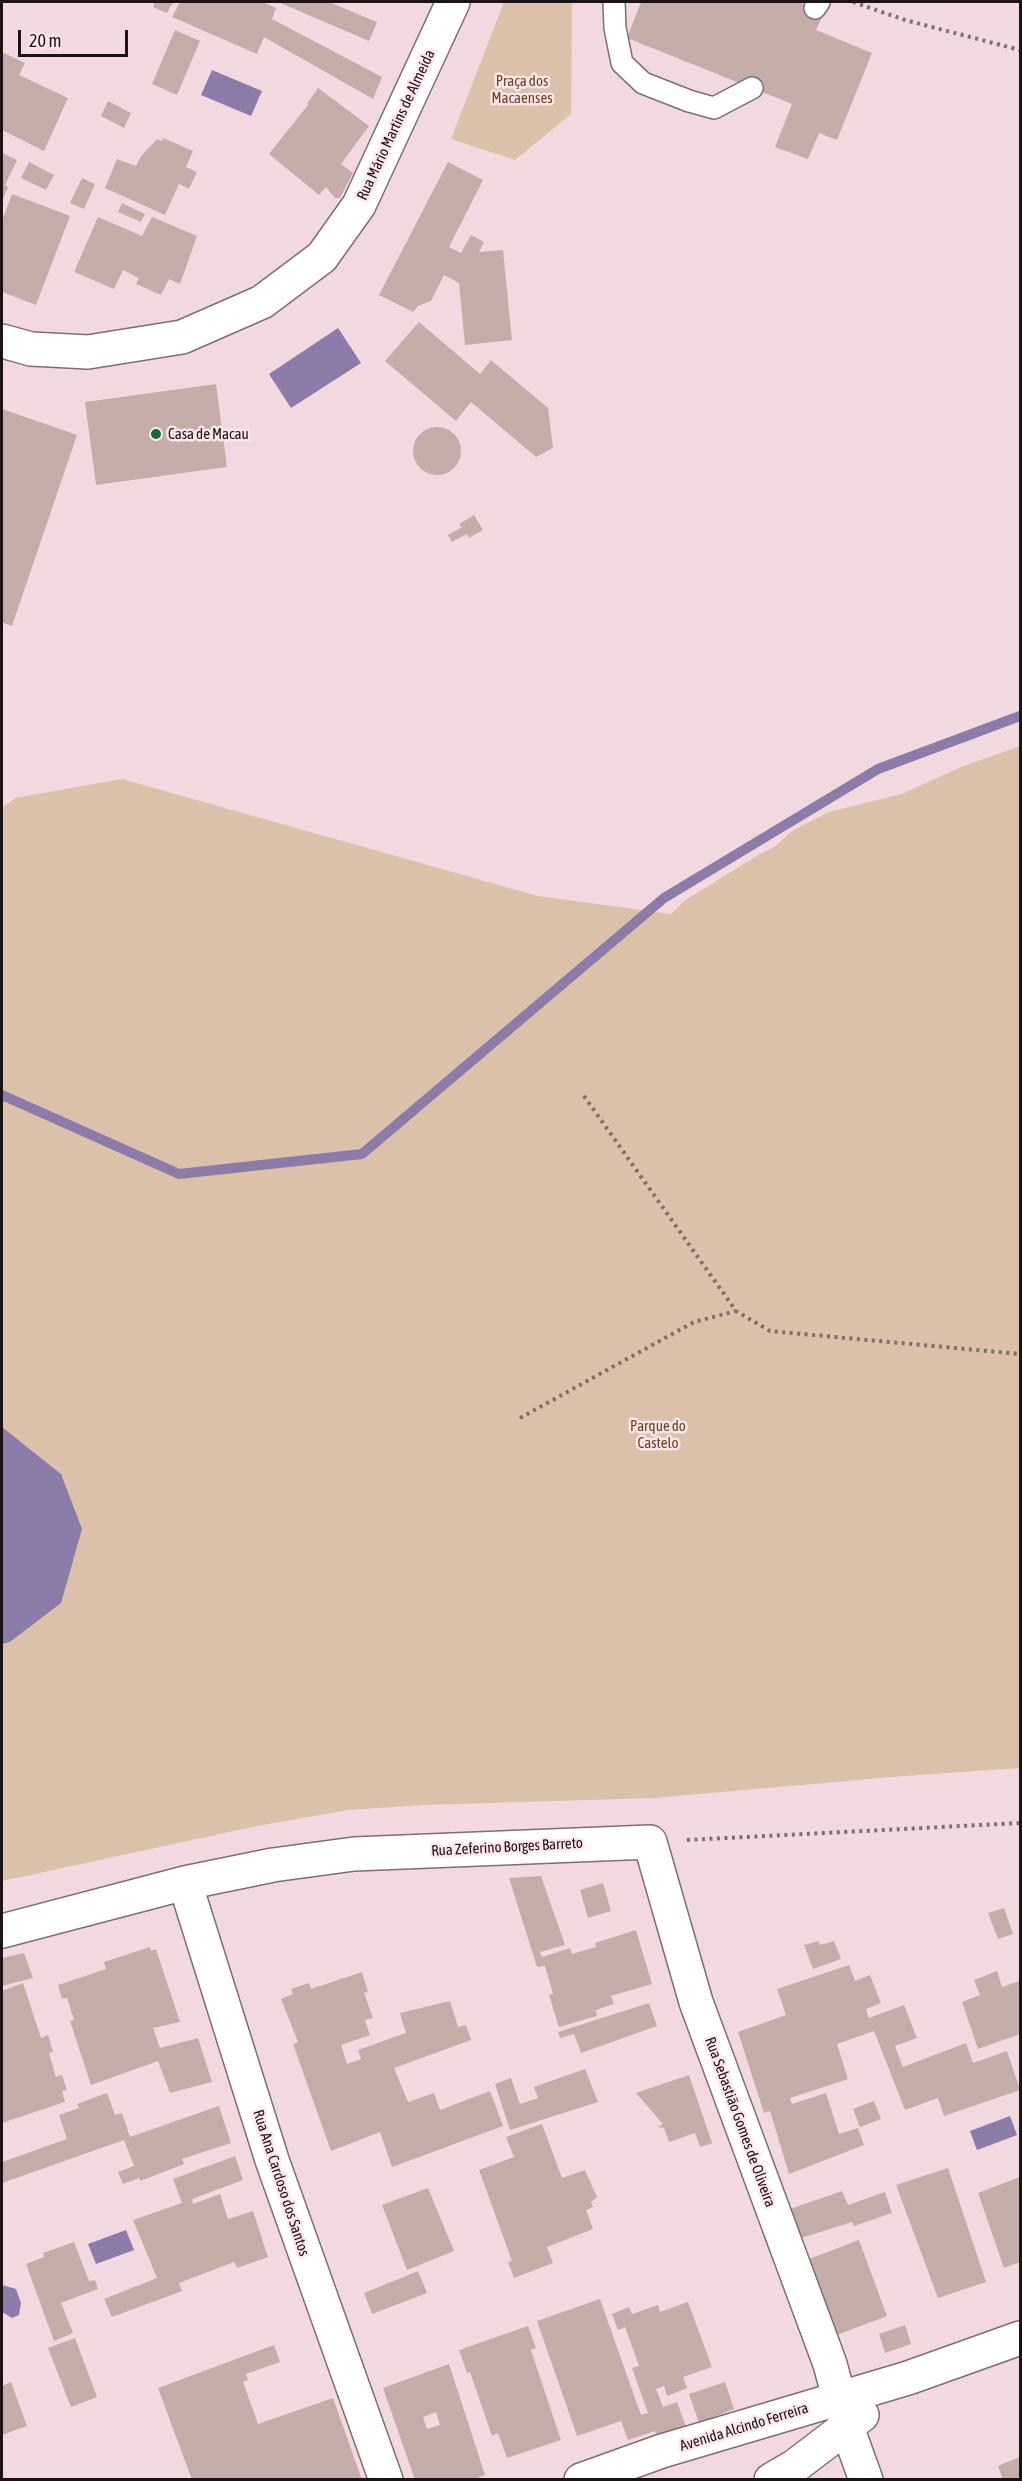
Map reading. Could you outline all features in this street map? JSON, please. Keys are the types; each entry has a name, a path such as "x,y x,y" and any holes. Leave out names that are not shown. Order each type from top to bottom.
{"street":[{"name":"Rua Mário Martins de Almeida","path":"2,341 32,349 88,352 182,337 262,302 322,257 359,205 453,2"},
{"name":"Rua Zeferino Borges Barreto","path":"2,1931 185,1883 273,1865 354,1854 650,1842"},
{"name":"Rua Sebastião Gomes de Oliveira","path":"650,1842 696,2002 830,2364 843,2413 866,2480"},
{"name":"Rua Ana Cardoso dos Santos","path":"185,1883 272,2160 386,2480"},
{"name":"Avenida Alcindo Ferreira","path":"581,2480 662,2451 843,2413 908,2378 1020,2338"},
{"name":"Avenida Alcindo Ferreira","path":"771,2480 795,2466 843,2413"}],"lane":[{"path":"614,2 615,28 622,63 643,84 714,108 752,87"}],"path":[{"path":"853,2 905,20 1020,50"},
{"path":"584,1096 736,1311 770,1331 1020,1354"},
{"path":"520,1418 694,1322 736,1311"},
{"path":"650,1842 1020,1823"}],"green space":[{"name":"Praça dos Macaenses","path":"504,2 572,2 571,114 515,160 451,139"},
{"name":"Parque do Castelo","path":"1020,746 1020,1768 655,1798 424,1805 348,1810 257,1826 2,1881 2,1644 11,1642 61,1474 2,1427 2,808 15,798 122,779 538,896 671,914 684,901 773,848 792,831 829,812 902,794 961,767"}],"shaded area":[{"path":"212,70 262,91 251,116 201,95"},
{"path":"338,328 361,363 291,408 269,374"},
{"path":"2,1427 61,1474 82,1529 61,1603 10,1642 2,1644"},
{"path":"1010,2116 1017,2135 977,2150 970,2131"},
{"path":"126,2230 134,2250 96,2264 88,2244"},
{"path":"2,2285 16,2289 21,2303 19,2315 12,2318 2,2314"}],"building":[{"path":"155,2 173,2 167,13 153,7"},
{"path":"180,2 262,2 276,8 272,19 382,77 373,99 264,37 257,54 172,17"},
{"path":"278,2 329,2 377,22 369,41"},
{"path":"641,2 799,2 824,13 816,30 872,53 837,140 819,133 808,159 775,147 792,104 627,38"},
{"path":"175,30 200,41 177,95 152,84"},
{"path":"2,52 25,63 19,75 68,98 44,151 2,130"},
{"path":"318,88 369,126 341,164 353,173 340,198 335,198 326,187 319,195 269,154 308,105"},
{"path":"108,101 131,113 124,128 101,116"},
{"path":"163,138 193,151 186,167 197,172 189,189 179,184 165,215 105,188 117,159 136,166 141,156 157,139 162,141"},
{"path":"2,153 17,160 5,185 8,187 2,201"},
{"path":"29,162 54,175 46,190 21,178"},
{"path":"448,162 483,180 449,247 461,253 471,235 484,242 479,252 503,250 512,340 465,345 459,283 444,275 431,301 418,306 413,312 379,295"},
{"path":"82,178 95,184 84,209 70,203"},
{"path":"12,194 70,216 36,305 2,292 2,221"},
{"path":"122,203 145,214 141,222 118,212"},
{"path":"98,217 142,236 152,217 197,236 180,284 169,279 161,295 136,284 139,278 123,270 114,289 74,272"},
{"path":"419,322 480,374 491,360 548,408 553,448 536,457 471,402 456,421 385,361"},
{"name":"Casa de Macau","path":"216,384 227,467 96,485 85,402"},
{"path":"2,409 77,435 12,626 2,622"},
{"path":"437,427 454,434 461,451 454,468 437,475 420,468 413,451 420,434"},
{"path":"474,515 483,530 469,538 467,534 452,542 448,535 462,527 459,524"},
{"path":"541,1876 565,1945 540,1952 542,1957 570,1948 572,1954 596,1947 595,1943 636,1930 652,1984 611,1996 614,2004 596,2010 597,2016 559,2027 549,1995 553,1994 545,1966 537,1967 509,1878"},
{"path":"603,1883 611,1911 588,1918 580,1890"},
{"path":"1004,1908 1013,1934 998,1939 988,1913"},
{"path":"818,1941 820,1945 834,1941 841,1959 813,1969 804,1945"},
{"path":"150,1947 151,1951 156,1949 180,2022 153,2028 160,2048 198,2038 212,2082 170,2093 158,2061 91,2085 70,2021 74,2020 67,1998 62,1999 58,1985 106,1969 104,1962"},
{"path":"24,1953 33,1978 2,1986 2,1958"},
{"path":"849,1965 855,1981 870,1975 881,2003 866,2009 869,2018 904,2005 917,2038 895,2046 903,2067 966,2043 973,2063 1007,2051 1020,2090 944,2116 938,2098 905,2110 874,2031 837,2044 848,2079 790,2098 792,2104 826,2093 839,2134 858,2128 864,2145 789,2174 770,2111 764,2113 738,2032 786,2015 777,1989"},
{"path":"997,1971 1002,1987 1020,1981 1020,2034 978,2049 962,2002 980,1995 974,1980"},
{"path":"362,1972 368,1992 364,1993 373,2018 365,2020 370,2035 341,2045 347,2064 361,2059 358,2050 406,2033 400,2013 450,2001 458,2027 466,2025 471,2040 394,2068 408,2102 434,2093 440,2110 490,2091 503,2126 392,2167 380,2132 331,2151 293,2044 298,2042 281,1999 293,1994 291,1989 309,1983 311,1989"},
{"path":"23,1983 41,2038 48,2035 53,2052 49,2053 56,2077 62,2075 67,2090 62,2091 65,2102 2,2123 2,1991"},
{"path":"649,2003 657,2026 581,2053 574,2034 560,2038 558,2032"},
{"path":"585,2069 598,2102 510,2130 495,2084 511,2078 520,2104 538,2098 534,2087"},
{"path":"689,2075 712,2143 700,2147 695,2133 669,2142 664,2128 658,2127 663,2124 636,2093"},
{"path":"107,2093 115,2115 122,2113 130,2137 219,2106 231,2143 182,2159 184,2164 140,2181 139,2178 123,2184 118,2172 134,2166 124,2140 2,2183 2,2162 67,2139 59,2115 79,2108 77,2104"},
{"path":"874,2101 881,2119 860,2127 853,2109"},
{"path":"542,2124 562,2178 585,2170 597,2197 591,2202 593,2207 586,2210 593,2229 547,2247 553,2263 514,2278 508,2262 512,2261 479,2170 514,2157 506,2137"},
{"path":"235,2156 243,2180 192,2199 193,2204 220,2194 228,2219 253,2211 268,2257 237,2268 234,2262 179,2283 182,2291 112,2317 104,2299 157,2278 133,2220 182,2203 173,2179"},
{"path":"948,2168 986,2282 938,2298 896,2185"},
{"path":"1020,2177 1020,2262 1004,2268 978,2193"},
{"path":"428,2188 454,2251 407,2270 382,2205"},
{"path":"842,2191 848,2205 885,2192 892,2213 854,2226 852,2222 798,2239 787,2210"},
{"path":"859,2240 887,2316 837,2335 809,2259"},
{"path":"74,2242 89,2281 95,2280 98,2289 61,2303 73,2333 54,2341 26,2264 44,2257 43,2253"},
{"path":"418,2271 427,2293 372,2314 364,2293"},
{"path":"600,2299 641,2415 648,2413 632,2368 639,2366 625,2327 618,2330 612,2314 629,2307 632,2314 658,2305 660,2312 688,2302 712,2367 683,2377 687,2388 667,2396 664,2386 656,2389 663,2407 677,2402 686,2427 657,2438 655,2431 628,2440 621,2421 577,2436 537,2321"},
{"path":"905,2325 911,2344 885,2353 879,2334"},
{"path":"528,2326 536,2348 531,2350 561,2440 507,2458 498,2433 492,2436 470,2372 467,2373 459,2350"},
{"path":"75,2338 97,2397 71,2407 48,2348"},
{"path":"274,2345 280,2362 246,2374 248,2380 243,2382 258,2424 333,2398 362,2480 192,2480 158,2388"},
{"path":"449,2364 485,2475 472,2480 415,2480 383,2388","holes":["436,2412 440,2425 427,2429 423,2417"]},
{"path":"11,2382 27,2426 2,2435 2,2386"},
{"path":"725,2382 734,2409 699,2423 689,2394"},
{"path":"1020,2457 1020,2480 1003,2480 998,2466"}],"waterway":[{"path":"2,1095 179,1174 362,1154 664,898 878,769 1020,716"}],"place":[{"name":"Casa de Macau","path":"156,434"}]}
